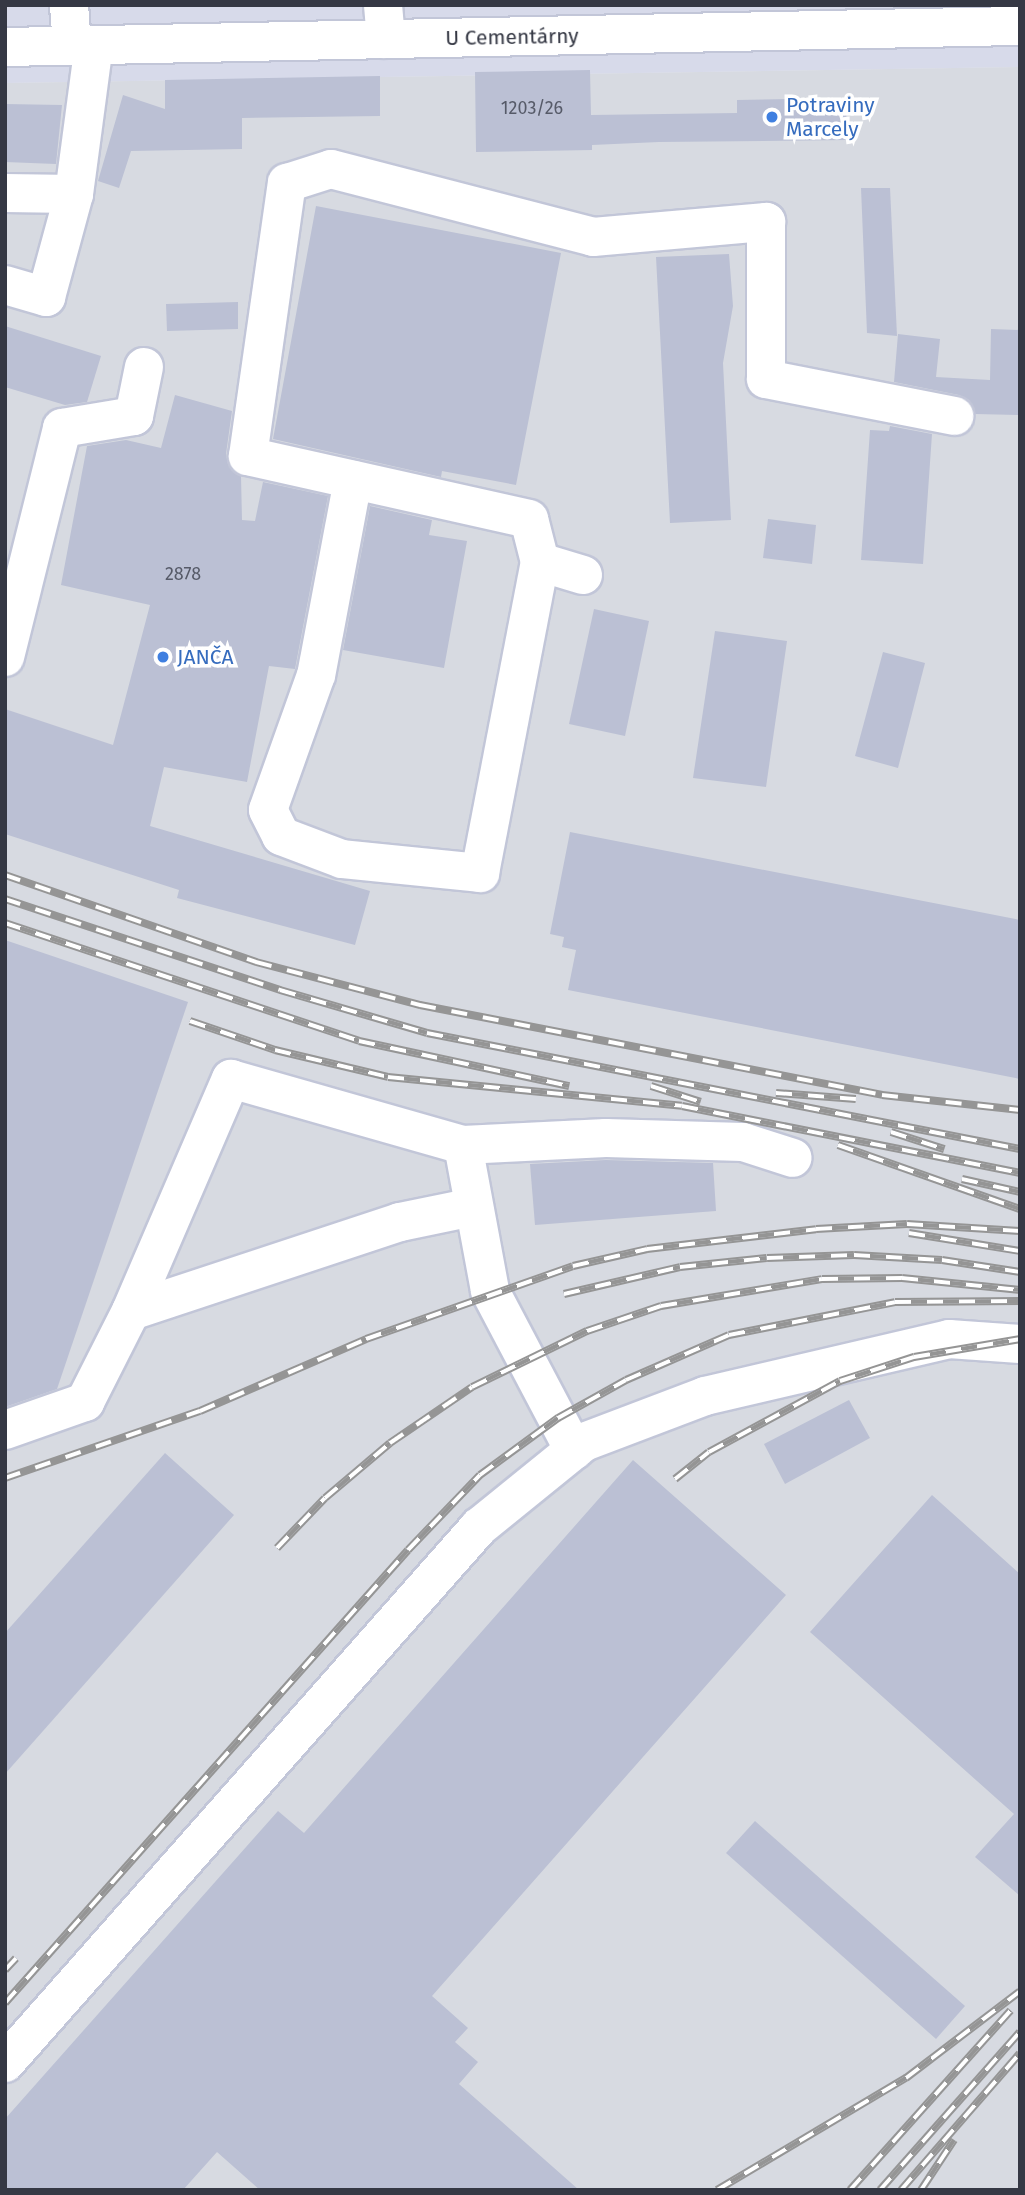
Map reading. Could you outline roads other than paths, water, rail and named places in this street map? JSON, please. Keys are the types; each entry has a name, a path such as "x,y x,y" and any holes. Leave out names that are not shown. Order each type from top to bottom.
{"street":[{"path":"5,285 46,297 74,194 83,46 69,5"},
{"name":"U Cementárny","path":"5,47 83,46 384,22 938,17 1020,26"},
{"path":"354,480 316,675 268,810 281,836 342,859 480,873 540,562 529,519 248,456 287,183 331,169 593,237 766,222 766,379 954,416"},
{"path":"5,193 74,194"},
{"path":"5,657 62,428 134,416 144,367"},
{"path":"540,562 583,575"},
{"path":"5,1430 85,1402 131,1311 231,1079 463,1145 606,1138 743,1142 793,1158"},
{"path":"463,1145 490,1291 574,1450"},
{"path":"131,1311 400,1222 474,1207"},
{"path":"5,2063 480,1527 574,1450 705,1396 949,1339 1020,1345"}],"railway":[{"path":"5,875 256,962 420,1005 882,1095 1020,1110"},
{"path":"5,899 280,990 427,1033 1020,1149"},
{"path":"5,923 359,1041 569,1086"},
{"path":"190,1021 275,1050 388,1077 682,1106 1020,1173"},
{"path":"651,1086 701,1102"},
{"path":"776,1093 856,1099"},
{"path":"891,1132 944,1149"},
{"path":"838,1145 1020,1209"},
{"path":"962,1179 1020,1192"},
{"path":"5,1478 200,1411 366,1339 573,1266 647,1249 816,1229 907,1224 1020,1231"},
{"path":"909,1233 1020,1251"},
{"path":"564,1294 680,1267 767,1258 854,1255 942,1260 1020,1272"},
{"path":"277,1548 325,1498 390,1443 472,1387 587,1331 661,1306 822,1279 902,1278 1020,1290"},
{"path":"5,2003 408,1550 480,1475 558,1418 626,1380 729,1335 895,1302 1020,1301"},
{"path":"675,1479 709,1452 840,1381 914,1357 1020,1339"},
{"path":"5,1970 16,1958"},
{"path":"717,2190 906,2078 1020,1991"},
{"path":"850,2190 1011,2010"},
{"path":"880,2190 1020,2032"},
{"path":"901,2190 1020,2053"},
{"path":"921,2190 954,2140"}],"place":[{"name":"Potraviny Marcely","path":"772,117"},
{"name":"JANČA","path":"163,657"}]}
